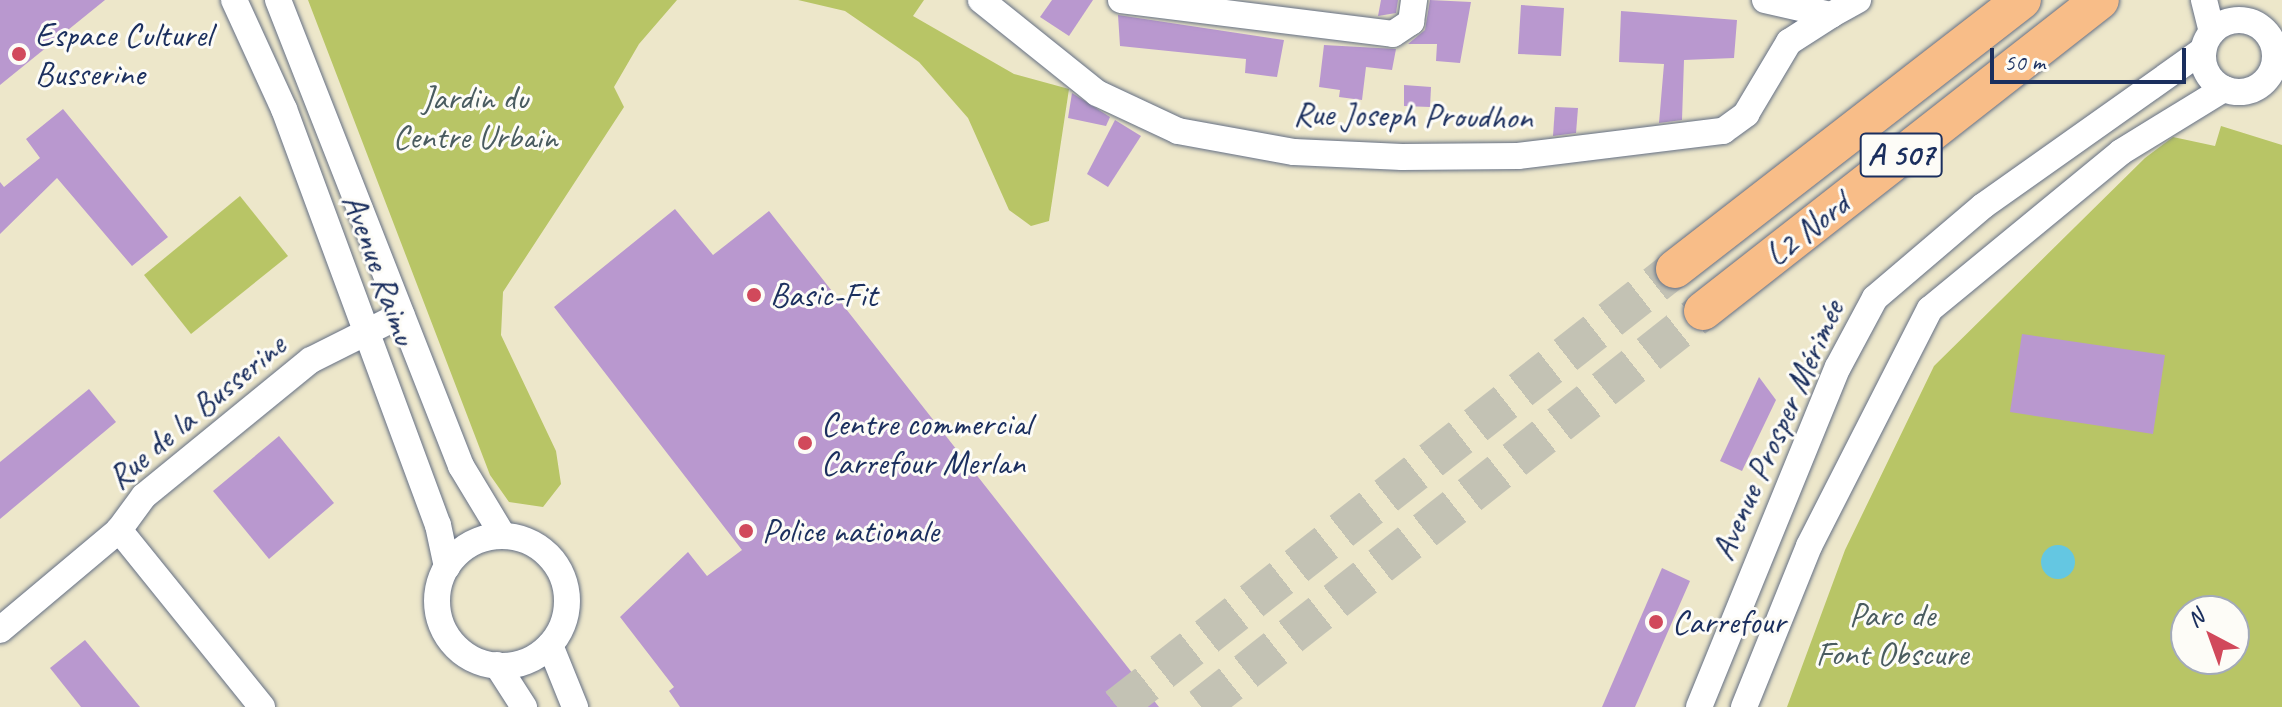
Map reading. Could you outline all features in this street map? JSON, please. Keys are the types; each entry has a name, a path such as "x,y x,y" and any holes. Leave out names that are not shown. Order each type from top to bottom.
{"highway":[{"name":"L2 Nord","path":"1675,269 2022,0"},
{"name":"L2 Nord","path":"1703,311 2100,0"}],"street":[{"name":"Avenue Raimu","path":"234,0 284,109 361,329 438,525 447,567"},
{"name":"Avenue Raimu","path":"278,0 461,466 502,534"},
{"name":"Rue Joseph Proudhon","path":"981,0 1097,93 1178,131 1294,152 1402,157 1518,156 1723,131 1746,114 1789,42 1858,0"},
{"path":"1128,1 1393,34 1411,22 1414,0"},
{"path":"1765,0 1831,15"},
{"path":"2204,0 2208,41 2206,73 2224,89"},
{"path":"1744,707 1809,546 1908,341 1930,309 2121,152 2224,89 2258,87 2277,71 2274,26 2238,20 2208,41"},
{"name":"Avenue Prosper Mérimée","path":"1699,707 1838,367 1875,298 1983,206 2208,41"},
{"name":"Rue de la Busserine","path":"262,707 128,551 119,530 144,496 311,360 361,329 401,315"},
{"path":"0,630 119,530"},
{"path":"502,534 544,552 563,580 564,618 550,645 517,664 497,665 479,662 447,635 437,600 447,567 471,545 502,534"},
{"path":"550,645 575,707"},
{"path":"497,665 524,707"}],"green space":[{"name":"Jardin du Centre Urbain","path":"308,0 677,0 639,44 614,87 624,107 503,292 501,335 556,451 561,484 543,507 509,502 490,475"},
{"path":"798,0 924,0 913,16 1014,74 1069,89 1049,221 1031,226 1009,210 968,118 919,62 845,11"},
{"name":"Parc de Font Obscure","path":"2221,126 2282,145 2282,707 1787,707 1845,550 1934,366 2145,158 2173,137 2215,146"},
{"path":"240,196 288,256 191,334 144,275"}],"water":[{"path":"2058,545 2070,550 2075,562 2070,574 2058,579 2046,574 2041,562 2046,550"}],"building":[{"name":"Espace Culturel Busserine","path":"0,0 105,0 0,85"},
{"path":"1052,0 1093,0 1069,36 1040,17"},
{"path":"1381,0 1398,0 1396,13 1378,16"},
{"path":"1430,0 1471,2 1460,63 1436,61 1437,44 1408,44 1425,30"},
{"path":"1521,5 1564,8 1561,56 1518,54"},
{"path":"1621,11 1737,20 1734,58 1684,60 1682,120 1659,123 1664,64 1619,62"},
{"path":"1118,15 1284,40 1277,77 1245,73 1246,59 1120,46"},
{"path":"1324,45 1396,49 1392,70 1366,67 1362,100 1339,97 1340,90 1319,87"},
{"path":"1404,85 1431,87 1430,107 1404,106"},
{"path":"1072,93 1110,117 1106,126 1068,118"},
{"path":"1555,107 1578,108 1576,133 1553,136"},
{"path":"63,109 168,237 132,266 57,178 0,234 0,182 4,187 40,158 26,139"},
{"path":"1115,120 1141,136 1108,187 1087,174"},
{"name":"Centre commercial Carrefour Merlan","path":"675,209 713,255 769,211 1159,707 680,707 669,691 674,687 620,617 688,552 707,576 742,550 554,307"},
{"path":"2022,334 2165,355 2153,434 2010,412"},
{"path":"1759,377 1776,400 1742,471 1720,461"},
{"path":"89,389 116,422 0,519 0,462"},
{"path":"279,436 334,503 269,559 213,491"},
{"name":"Carrefour","path":"1662,568 1690,581 1635,707 1602,707"},
{"path":"85,640 140,707 81,707 50,668"}],"tunnel":[{"path":"1117,707 1675,269"},
{"path":"1201,707 1703,311"}],"place":[{"name":"Espace Culturel Busserine","path":"19,54"},
{"name":"Basic-Fit","path":"754,295"},
{"name":"Centre commercial Carrefour Merlan","path":"805,443"},
{"name":"Police nationale","path":"746,531"},
{"name":"Carrefour","path":"1656,622"}]}
